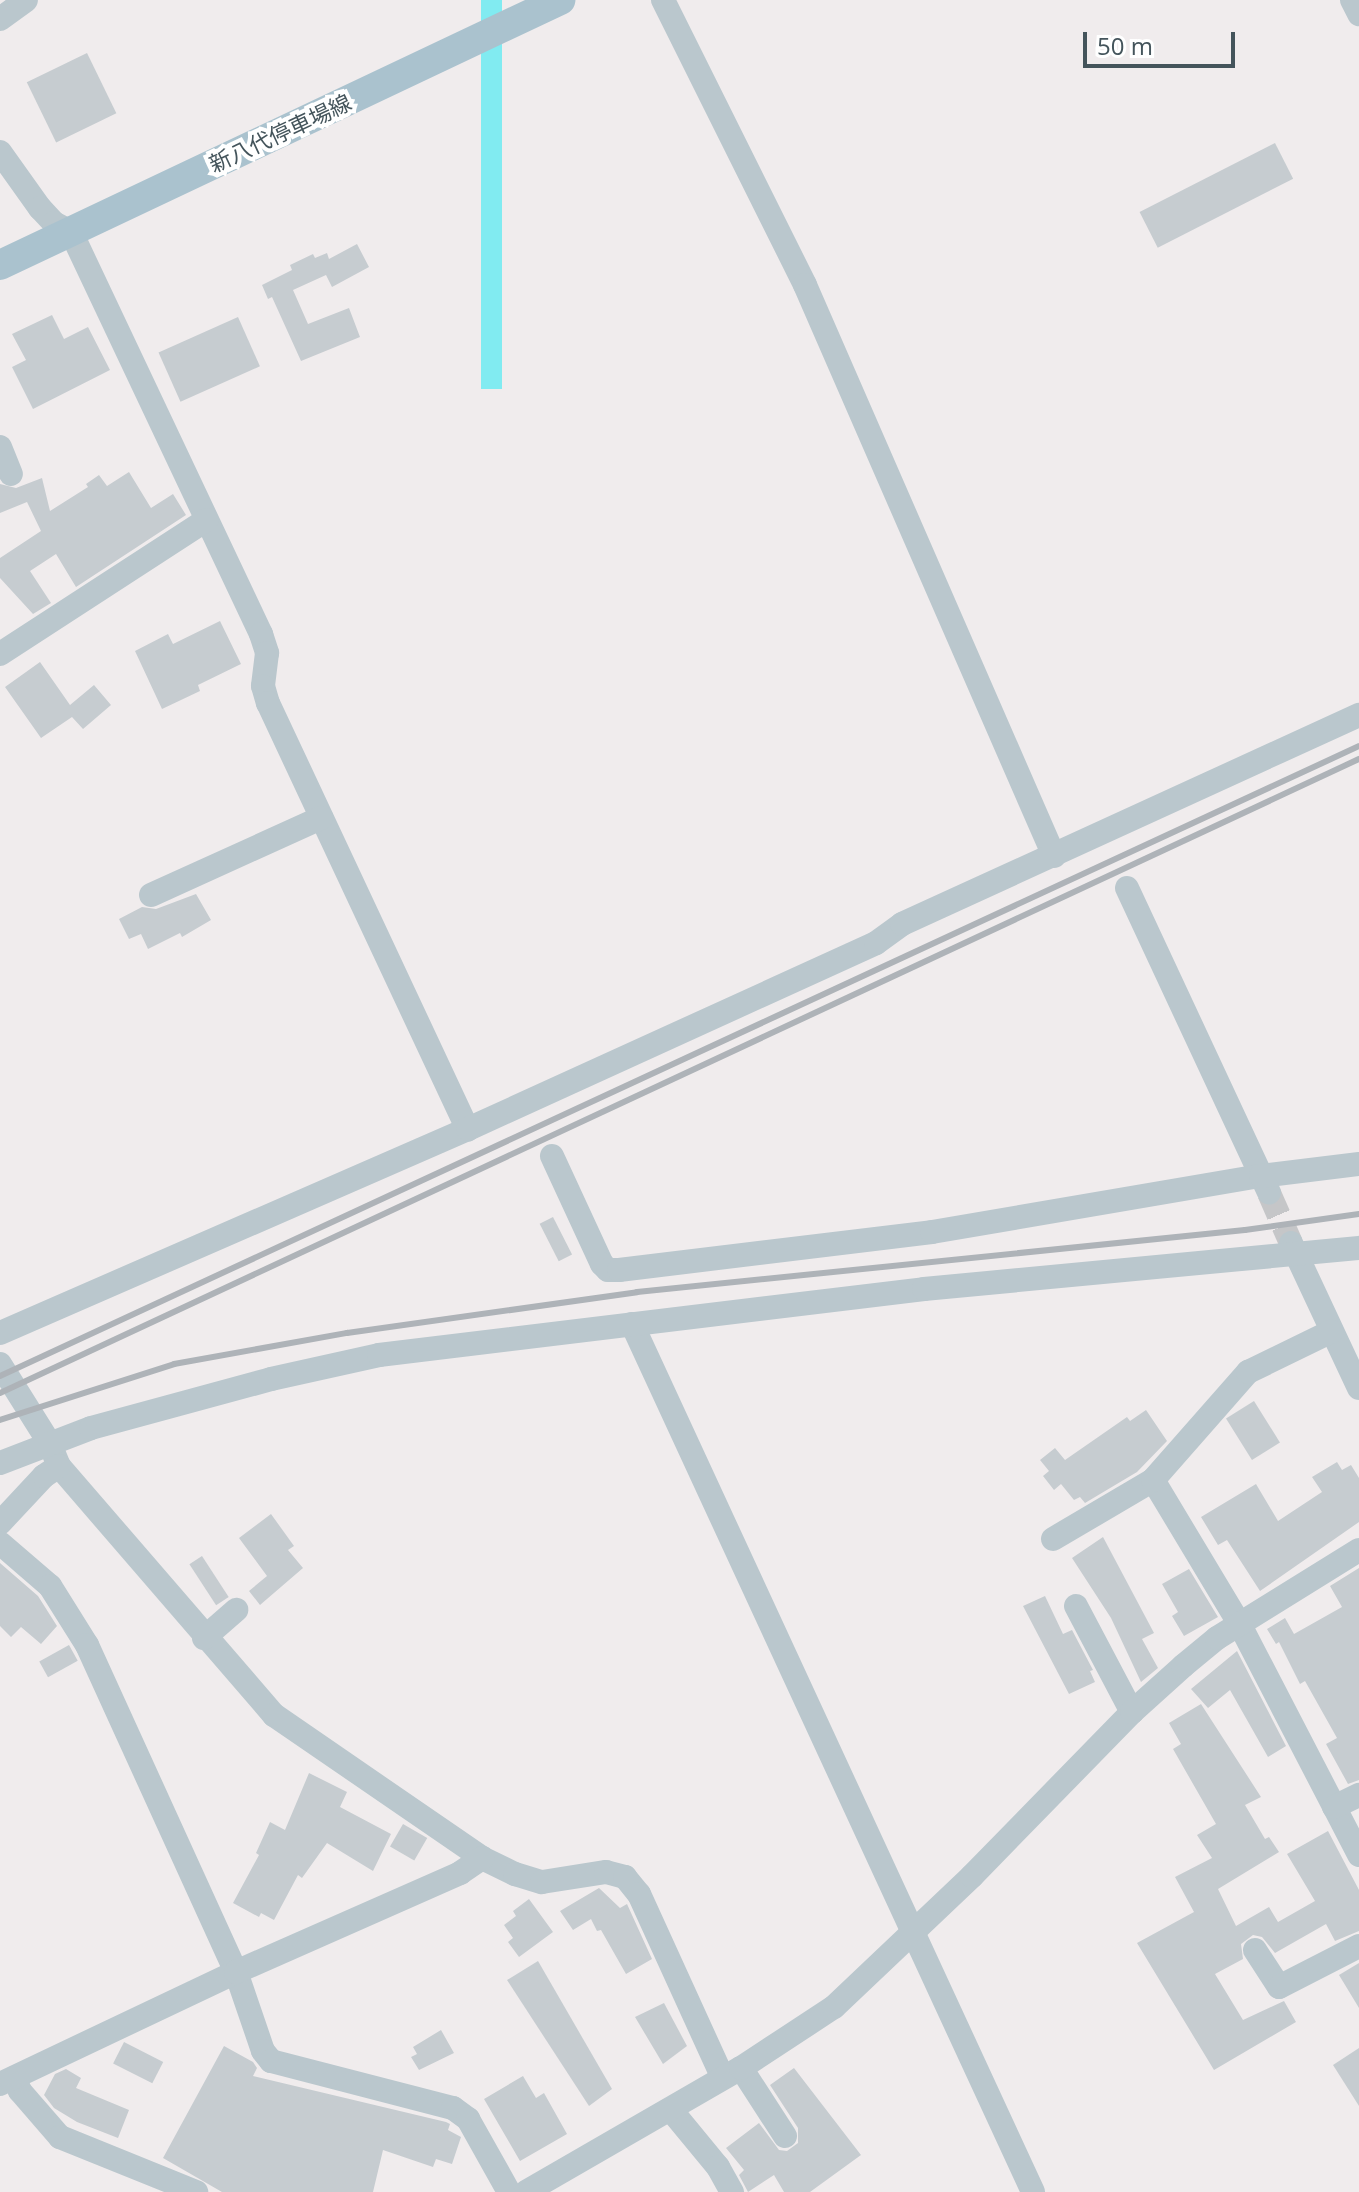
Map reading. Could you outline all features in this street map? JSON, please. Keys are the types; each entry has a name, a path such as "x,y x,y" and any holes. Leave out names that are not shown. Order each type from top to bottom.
{"main road":[{"name":"新八代停車場線","path":"0,265 560,0"}],"street":[{"path":"0,19 26,0"},
{"path":"663,0 805,285 1054,856"},
{"path":"1352,0 1359,14"},
{"path":"0,152 40,208 54,223 71,232 261,634 267,653 263,686 268,703 468,1129"},
{"path":"0,447 11,474"},
{"path":"0,654 206,520"},
{"path":"0,1333 468,1129 876,943 902,924 1359,715"},
{"path":"151,895 321,818"},
{"path":"1127,888 1265,1185"},
{"path":"552,1156 602,1264 608,1270 932,1232 1265,1185 1359,1164"},
{"path":"0,1523 44,1476 55,1455 91,1428 271,1379 379,1355 924,1289 1294,1249 1359,1248"},
{"path":"1294,1249 1359,1388"},
{"path":"632,1324 1033,2192"},
{"path":"1053,1539 1153,1480 1248,1372 1332,1331"},
{"path":"0,1364 55,1455 204,1638 274,1715 482,1858 542,1882 606,1872 625,1877 639,1894 732,2073 785,2136"},
{"path":"0,1463 55,1455"},
{"path":"1153,1480 1240,1625 1359,1855"},
{"path":"0,1543 50,1586 87,1645 236,1972 263,2051 271,2061 453,2108 468,2119 509,2192"},
{"path":"526,2192 671,2110 834,2007 912,1934 1132,1712 1217,1638 1359,1550"},
{"path":"1076,1606 1132,1712"},
{"path":"204,1638 236,1610"},
{"path":"1334,1807 1359,1795"},
{"path":"196,2192 60,2137 7,2081 236,1972 460,1873 482,1858"},
{"path":"1255,1950 1279,1987 1359,1946"},
{"path":"671,2110 718,2167 732,2192"}],"water":[{"path":"481,0 502,0 502,389 481,389"}],"building":[{"path":"87,53 116,113 56,143 27,82"},
{"path":"1275,143 1293,179 1158,248 1140,212"},
{"path":"357,244 369,267 332,287 326,275 293,290 308,324 349,308 360,337 301,361 272,297 268,299 262,285 292,270 290,265 313,254 315,258 327,253 329,259"},
{"path":"52,315 64,339 88,327 110,370 33,409 12,367 26,360 12,334"},
{"path":"238,317 260,366 180,402 159,352"},
{"path":"129,472 151,508 173,494 186,515 76,587 56,554 30,571 51,603 33,614 0,578 0,558 41,531 27,502 0,513 0,484 16,488 42,478 50,511 88,487 86,484 99,475 107,486"},
{"path":"220,621 241,664 198,685 200,691 162,709 135,651 168,634 173,644"},
{"path":"40,662 70,705 94,685 111,705 83,729 72,717 41,738 5,687"},
{"path":"196,894 211,920 182,937 180,933 148,949 141,934 129,939 119,919 142,907 156,909"},
{"path":"553,1217 572,1254 559,1261 540,1224"},
{"path":"1254,1401 1280,1443 1252,1460 1226,1418"},
{"path":"1146,1410 1167,1441 1137,1472 1085,1503 1080,1497 1074,1500 1061,1484 1054,1490 1043,1476 1049,1471 1040,1460 1055,1448 1065,1460 1127,1417 1130,1421"},
{"path":"1337,1462 1342,1470 1351,1465 1359,1478 1359,1522 1260,1591 1227,1540 1218,1545 1201,1517 1256,1484 1278,1521 1322,1492 1312,1477"},
{"path":"271,1514 294,1546 288,1550 303,1568 260,1605 249,1591 267,1576 239,1538"},
{"path":"1103,1537 1154,1633 1142,1639 1158,1668 1141,1682 1111,1618 1072,1558"},
{"path":"202,1556 229,1597 216,1605 189,1564"},
{"path":"0,1563 38,1596 57,1626 41,1644 21,1627 11,1637 0,1626"},
{"path":"1359,1568 1359,1780 1348,1784 1326,1744 1337,1738 1305,1681 1300,1684 1279,1642 1276,1644 1267,1629 1285,1618 1294,1634 1342,1607 1330,1586"},
{"path":"1189,1569 1218,1617 1184,1636 1172,1616 1178,1612 1162,1584"},
{"path":"1045,1596 1063,1634 1072,1630 1093,1670 1090,1671 1095,1682 1069,1694 1023,1606"},
{"path":"69,1645 78,1661 48,1677 39,1661"},
{"path":"1237,1651 1286,1746 1268,1757 1230,1690 1208,1708 1191,1689"},
{"path":"1201,1704 1261,1797 1245,1805 1265,1839 1269,1837 1279,1852 1218,1889 1236,1926 1269,1907 1278,1922 1315,1901 1287,1854 1328,1831 1359,1890 1359,1931 1335,1941 1326,1924 1275,1953 1262,1937 1253,1935 1241,1944 1243,1959 1215,1974 1243,2020 1284,2001 1296,2022 1214,2070 1137,1943 1194,1912 1175,1877 1212,1858 1197,1835 1216,1824 1173,1749 1181,1744 1169,1723"},
{"path":"309,1773 347,1792 340,1807 391,1834 373,1871 327,1843 302,1878 298,1875 274,1920 261,1913 259,1917 233,1903 259,1855 256,1853 270,1822 285,1830"},
{"path":"403,1824 427,1838 414,1861 390,1847"},
{"path":"599,1888 620,1908 627,1904 652,1959 626,1974 601,1930 597,1931 591,1919 573,1930 560,1911"},
{"path":"529,1899 553,1932 519,1957 508,1942 513,1938 504,1925 516,1916 513,1911"},
{"path":"538,1961 612,2089 589,2106 507,1980"},
{"path":"1359,1963 1359,2008 1339,1975"},
{"path":"664,2003 687,2046 663,2064 635,2017"},
{"path":"441,2030 454,2053 419,2070 411,2057 417,2054 413,2047"},
{"path":"124,2042 163,2062 152,2083 113,2063"},
{"path":"224,2046 253,2062 257,2068 253,2076 450,2124 448,2130 461,2137 452,2164 436,2159 433,2167 383,2150 373,2192 222,2192 163,2158"},
{"path":"1359,2048 1359,2106 1333,2065"},
{"path":"794,2068 861,2155 810,2192 784,2192 774,2175 748,2192 739,2175 744,2170 726,2148 759,2123 779,2150 787,2151 798,2143 798,2128 770,2085"},
{"path":"66,2069 81,2078 76,2088 129,2110 118,2138 77,2122 54,2108 44,2095 55,2074"},
{"path":"523,2076 536,2098 544,2093 567,2134 520,2161 484,2099"}],"tunnel":[{"path":"1269,1193 1291,1243"}],"railway":[{"path":"0,1376 1359,746"},
{"path":"0,1393 1359,759"},
{"path":"0,1420 174,1364 347,1333 637,1292 1245,1230 1359,1214"}]}
